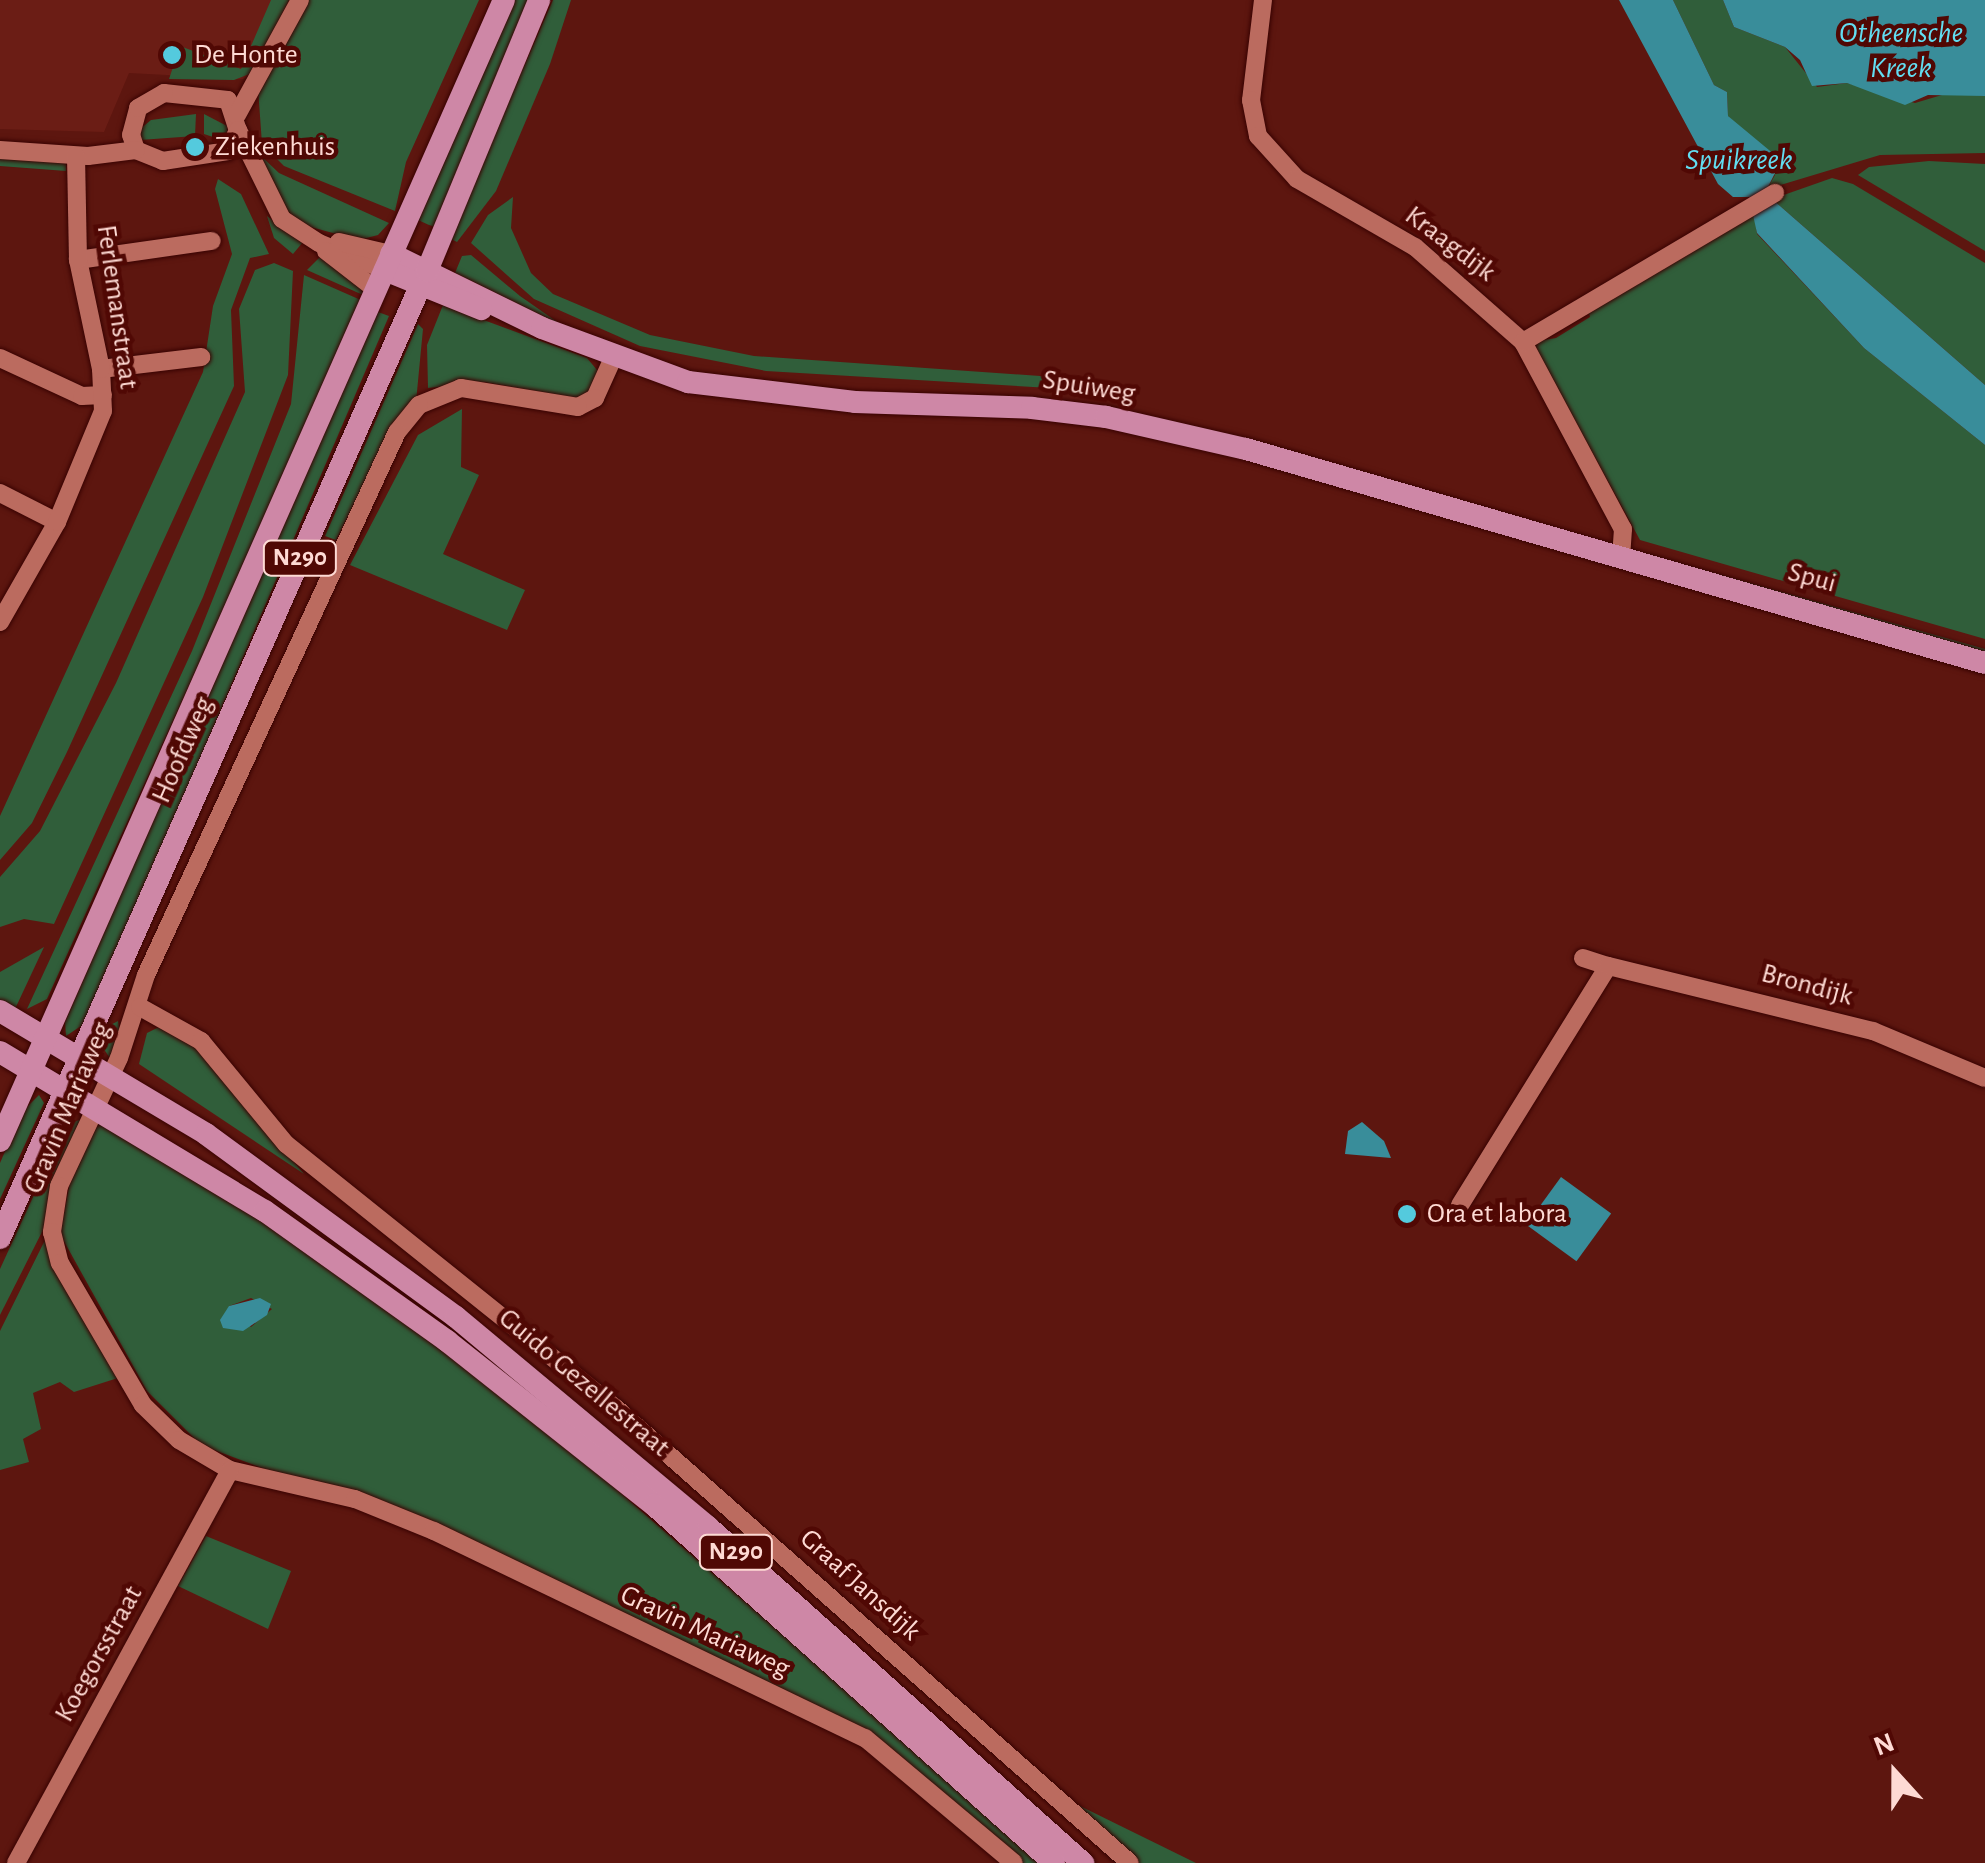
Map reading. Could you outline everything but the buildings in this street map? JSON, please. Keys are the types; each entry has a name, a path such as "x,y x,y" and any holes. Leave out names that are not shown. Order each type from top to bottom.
{"main road":[{"name":"Hoofdweg","path":"0,1141 504,0"},
{"name":"Hoofdweg","path":"0,1238 424,279 539,0"},
{"path":"384,271 424,279"},
{"name":"Spuiweg","path":"424,279 613,358 688,382 763,392 1106,417 1246,448 1621,556"},
{"name":"Spui","path":"1621,556 1985,663"},
{"name":"Guido Gezellestraat","path":"0,1012 206,1134 456,1317 708,1527 1083,1863"},
{"name":"Guido Gezellestraat","path":"0,1052 280,1222 567,1433 1054,1863"}],"street":[{"path":"228,151 238,122 300,0"},
{"name":"Kraagdijk","path":"1263,0 1251,100 1265,146 1297,179 1415,247 1523,342 1622,529 1621,556"},
{"path":"136,150 132,126 138,108 164,93 223,96 263,70"},
{"path":"223,96 238,122 260,180 282,218 319,243 384,271"},
{"path":"82,156 132,126"},
{"path":"0,150 82,156 136,150 163,161 228,151"},
{"path":"228,151 260,180"},
{"name":"Ferlemanstraat","path":"0,622 57,522 103,411 101,369 78,260 82,156"},
{"path":"1523,342 1775,192"},
{"path":"78,260 212,241"},
{"path":"319,243 347,242 384,271"},
{"path":"101,369 201,357"},
{"path":"0,358 82,396 104,395"},
{"name":"Gravin Mariaweg","path":"613,358 595,398 578,407 460,388 419,405 398,432 210,827 146,975 140,1007 59,1186 52,1232 60,1263 143,1405 180,1440 230,1470 356,1498 434,1530 864,1738 916,1774 1014,1863"},
{"path":"0,492 57,522"},
{"name":"Brondijk","path":"1584,958 1872,1031 1985,1078"},
{"path":"1460,1205 1608,966"},
{"name":"Graaf Jansdijk","path":"140,1007 201,1041 257,1116 286,1144 616,1408 1130,1863"},
{"name":"Koegorsstraat","path":"16,1863 230,1470"}],"shaded area":[{"name":"De Honte","path":"0,0 390,0 243,79 129,73 104,132 0,129"}],"green space":[{"path":"271,0 289,0 252,73 234,80 169,79 180,46 241,69"},
{"path":"305,0 479,0 406,162 395,211 284,166 262,144 258,88"},
{"path":"515,0 530,0 436,227 429,225 418,220"},
{"path":"553,0 571,0 550,64 496,191 457,242 449,238"},
{"path":"1673,0 1723,0 1734,27 1785,47 1817,87 1847,83 1915,103 1952,92 1985,96 1985,153 1880,155 1767,189 1775,175 1728,116 1727,92 1714,85"},
{"path":"196,114 195,136 140,140 139,130 151,120"},
{"path":"204,114 227,126 228,142 204,134"},
{"path":"260,155 279,173 389,223 378,235 359,240 292,222"},
{"path":"0,158 66,160 66,171 0,166"},
{"path":"1929,161 1985,164 1985,251 1858,175 1869,167"},
{"path":"1832,178 1853,184 1985,263 1985,385 1772,199"},
{"path":"218,179 241,194 269,254 250,258 231,310 234,386 32,823 0,860 0,816 203,372 213,306 232,254 215,189"},
{"path":"513,197 511,228 531,273 553,294 650,335 754,356 1068,378 1067,389 766,371 640,346 534,299 471,243 488,215"},
{"path":"1754,208 1757,234 1864,348 1985,445 1985,639 1640,540 1532,342 1556,338 1590,317 1588,308"},
{"path":"267,216 303,242 293,254 274,238"},
{"path":"323,254 363,289 363,295 307,270"},
{"path":"471,255 563,326 455,273 462,256"},
{"path":"274,263 293,271 288,375 203,597 54,924 24,919 0,927 0,877 40,831 116,683 245,392 239,309 255,270"},
{"path":"304,275 363,301 47,999 27,1009 192,651 291,404"},
{"path":"443,305 587,358 597,370 596,387 582,399 484,382 428,388 427,345"},
{"path":"378,312 389,316 87,1022 66,1036 65,1022"},
{"path":"418,324 423,329 416,402 386,438 336,540 325,536"},
{"path":"462,409 461,467 479,475 443,554 525,590 507,630 350,565 418,435"},
{"path":"1647,554 1985,649 1985,654"},
{"path":"44,947 15,1009 0,1003 0,972"},
{"path":"118,1021 121,1040 111,1060 100,1043 101,1030"},
{"path":"163,1025 192,1043 304,1174 139,1064 147,1033"},
{"path":"39,1095 44,1103 0,1199 0,1163 22,1112"},
{"path":"87,1117 47,1222 0,1315 0,1269 66,1125"},
{"path":"97,1121 184,1166 519,1404 1043,1863 1020,1863 896,1752 843,1721 510,1562 201,1445 147,1391 60,1234 70,1182","holes":["251,1298 272,1309 251,1327 229,1306"]},
{"path":"45,1240 121,1377 74,1392 60,1382 33,1393 41,1429 23,1439 29,1462 0,1470 0,1331"},
{"path":"206,1536 291,1571 268,1629 178,1586"},
{"path":"1078,1805 1196,1863 1139,1863"}],"water":[{"name":"Spuikreek","path":"1619,0 1673,0 1714,85 1727,92 1728,116 1775,155 1779,165 1767,189 1772,199 1985,385 1985,445 1864,348 1757,233 1749,197 1733,197 1718,184"},
{"name":"Otheensche Kreek","path":"1723,0 1985,0 1985,96 1928,95 1905,105 1847,83 1812,86 1800,60 1785,47 1734,27"},
{"path":"1362,1122 1384,1141 1391,1158 1345,1154 1348,1131"},
{"path":"1561,1177 1611,1213 1576,1261 1526,1225"},
{"path":"260,1298 271,1304 267,1315 243,1331 223,1328 220,1320 229,1306"}],"place":[{"name":"De Honte","path":"172,55"},
{"name":"Ziekenhuis","path":"195,147"},
{"name":"Ora et labora","path":"1407,1214"}]}
